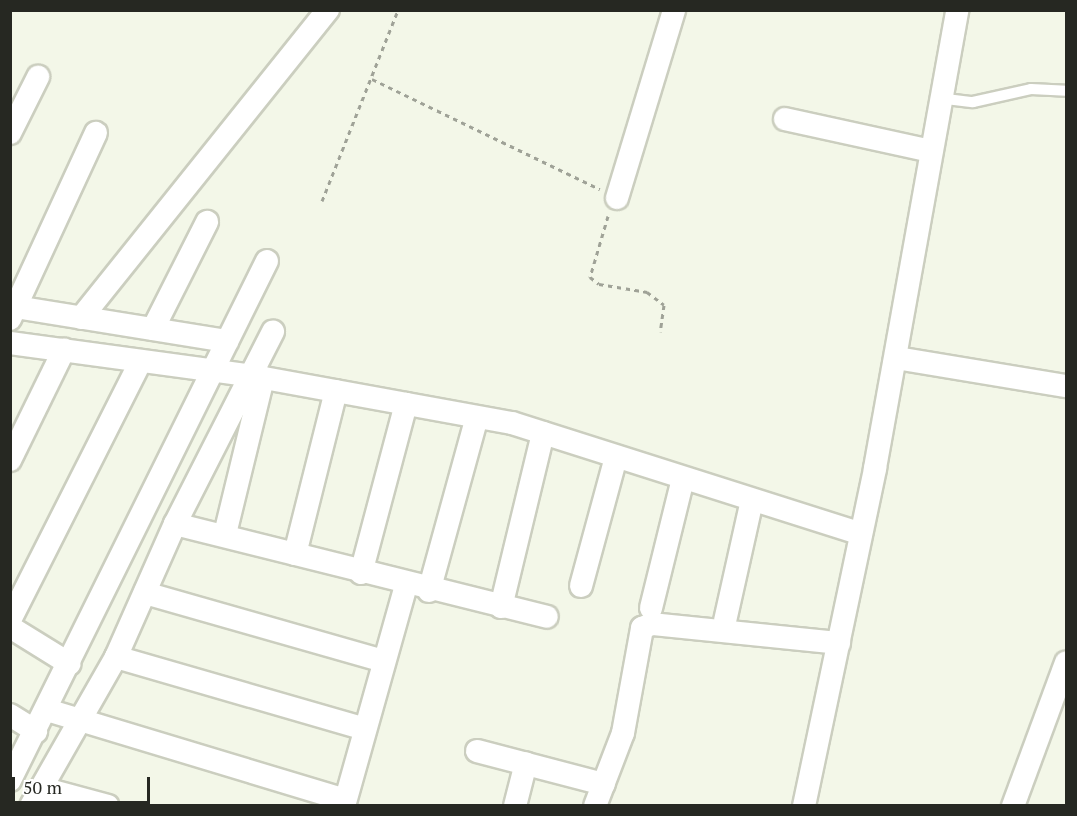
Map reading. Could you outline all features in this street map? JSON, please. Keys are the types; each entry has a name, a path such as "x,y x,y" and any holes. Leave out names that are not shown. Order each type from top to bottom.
{"street":[{"path":"81,318 328,10"},
{"path":"617,198 674,10"},
{"path":"804,806 896,358 932,151 938,98 957,10"},
{"path":"10,133 38,77"},
{"path":"785,119 932,151"},
{"path":"96,133 11,310 81,318 227,341"},
{"path":"153,329 207,222"},
{"path":"10,780 70,664 211,370 267,261"},
{"path":"225,534 258,377 273,332"},
{"path":"10,343 258,377 477,417 543,433 861,534"},
{"path":"10,460 64,351"},
{"path":"896,358 1066,386"},
{"path":"10,620 141,361"},
{"path":"108,806 36,797 116,657 175,524 258,377"},
{"path":"295,554 336,391"},
{"path":"361,573 406,404"},
{"path":"429,591 477,417"},
{"path":"501,607 543,433"},
{"path":"581,586 616,457"},
{"path":"651,608 683,479"},
{"path":"725,621 752,500"},
{"path":"175,524 225,534 429,591 547,617"},
{"path":"47,710 345,803 406,585"},
{"path":"145,593 384,661"},
{"path":"595,806 622,733 642,628 652,624 839,643"},
{"path":"10,627 70,664"},
{"path":"116,657 365,729"},
{"path":"1012,806 1066,663"},
{"path":"10,715 36,731"},
{"path":"477,751 604,784"},
{"path":"515,806 526,763"}],"lane":[{"path":"938,98 974,102 1031,89 1066,92"}],"path":[{"path":"322,201 398,10"},
{"path":"372,79 617,198 588,272 599,284 631,286 664,305 660,332"}]}
